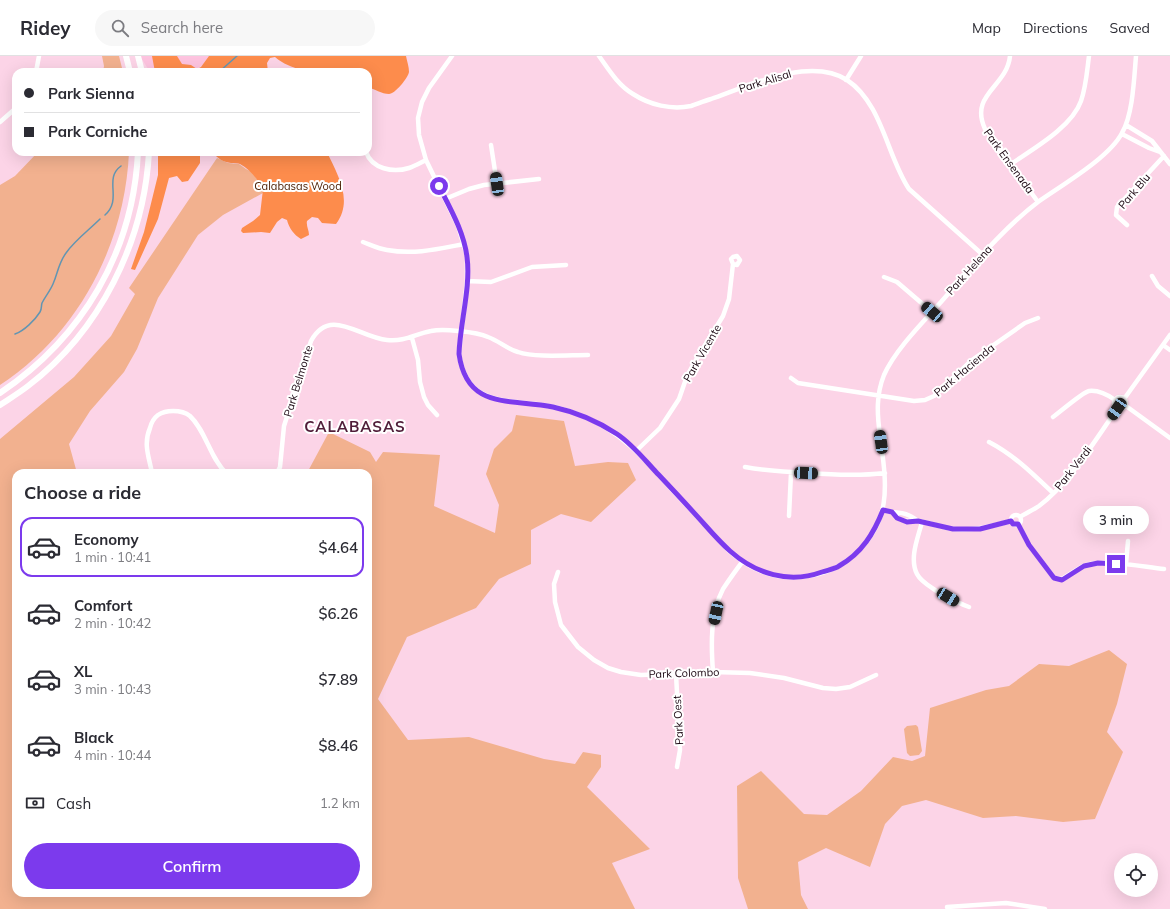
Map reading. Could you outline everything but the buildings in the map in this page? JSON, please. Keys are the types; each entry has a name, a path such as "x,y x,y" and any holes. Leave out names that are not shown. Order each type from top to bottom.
{"street":[{"path":"37,68 39,56"},
{"path":"126,56 129,68"},
{"path":"138,56 141,68"},
{"name":"Park Helena","path":"452,56 429,88 422,102 418,118 419,135 426,160 446,199 464,244 467,262 467,281 460,331 459,354 460,366 465,376 471,385 488,397 500,401 551,406 579,414 618,435 636,450 729,551 760,571 780,577 799,577 818,574 839,566 865,544 875,529 883,510 885,499 885,473 877,411 878,395 883,376 891,362 932,312 1015,220 1098,160 1111,148 1122,134 1126,125 1136,56"},
{"name":"Park Alisal","path":"599,56 617,81 632,94 653,104 670,107 691,106 780,75 796,72 812,71 830,73 846,80 863,94 873,109 901,177 909,189 983,255"},
{"path":"846,80 861,56"},
{"name":"Park Ensenada","path":"1010,56 1007,68 983,102 980,109 982,122 985,129 1012,164 1038,202"},
{"path":"1012,164 1064,126 1075,113 1081,102 1084,90 1088,56"},
{"path":"0,122 12,112"},
{"path":"1126,125 1152,141 1170,164"},
{"path":"1122,134 1162,154"},
{"path":"491,145 497,184"},
{"name":"Park Blu","path":"1127,225 1116,215 1117,207 1162,154"},
{"path":"0,393 21,379 72,329 101,286 122,238 128,216 138,156"},
{"path":"0,405 28,386 58,358 80,334 110,290 131,243 138,218 149,156"},
{"path":"369,156 374,164 385,169 398,171 409,168 426,160"},
{"path":"446,199 469,189 484,185 539,180"},
{"path":"364,242 386,250 409,252 430,251 464,244"},
{"name":"Park Vicente","path":"636,450 660,428 679,399 686,376 723,316 729,300 733,264"},
{"path":"467,281 491,282 532,267 566,265"},
{"path":"1152,276 1158,286 1170,296"},
{"path":"884,277 897,282 932,312"},
{"name":"Park Hacienda","path":"791,378 798,383 914,401 925,400 934,396 972,360 1025,323 1038,318"},
{"name":"Park Belmonte","path":"279,469 284,426 311,341 314,334 328,325 336,324 386,340 398,341 412,338 432,330 460,331 482,334 518,353 529,355 588,355"},
{"path":"1124,399 1170,335"},
{"path":"412,338 418,360 420,382 424,397 428,405 437,415"},
{"path":"1163,345 1170,350"},
{"path":"1053,417 1087,391 1102,393 1115,400 1118,398 1124,399"},
{"path":"1124,399 1126,406 1170,438"},
{"path":"1115,400 1114,404 1117,409 1123,409 1126,406"},
{"name":"Park Verdi","path":"892,512 897,518 907,522 920,522 953,529 980,529 1011,521 1014,515 1018,515 1020,517 1039,506 1053,493 1071,472 1117,409"},
{"path":"151,469 146,436 152,422 158,415 170,411 180,411 189,415 197,425 211,448 215,459 223,469"},
{"path":"989,442 1004,450 1027,468 1053,493"},
{"path":"745,466 764,471 792,473 868,475 885,473"},
{"path":"789,516 792,473"},
{"name":"Park Verdi","path":"883,510 906,513 920,522"},
{"path":"904,521 906,513"},
{"path":"1018,524 1021,520 1020,517"},
{"path":"1011,521 1013,524 1018,524"},
{"path":"920,522 914,552 914,563 917,574 921,580 929,586 957,603 969,607"},
{"path":"1018,524 1029,545 1054,578 1062,580 1084,566 1098,563 1126,564 1164,569"},
{"path":"1126,564 1128,541"},
{"path":"713,672 712,641 717,604 723,590 743,561"},
{"name":"Park Colombo","path":"558,572 554,584 555,602 561,625 578,647 594,660 608,668 621,672 642,675 713,672 750,673 784,678 823,688 836,689 850,687 876,675"},
{"name":"Park Oest","path":"676,674 680,750 677,767"},
{"path":"947,907 1006,903 1045,909"}],"shaded area":[{"path":"102,56 119,56 122,68 104,68"},
{"path":"140,56 218,56 198,68 148,68"},
{"path":"34,156 129,156 126,187 118,220 107,253 92,284 74,313 52,340 28,364 0,385 0,185 15,176"},
{"path":"217,158 228,163 239,164 252,172 264,189 263,193 223,215 198,235 158,298 137,349 124,372 90,411 69,444 76,469 12,469 12,897 372,897 372,469 309,469 329,432 370,452 376,462 383,452 440,455 434,506 495,533 499,505 486,474 494,449 512,431 516,415 564,421 575,466 608,462 628,463 636,480 591,522 561,514 531,530 531,564 499,579 476,608 407,637 378,699 408,740 469,737 544,759 575,764 583,752 601,755 601,767 587,787 650,849 612,863 635,909 0,909 0,439 74,377 111,336 135,294 129,288"},
{"path":"1109,650 1127,664 1117,704 1107,732 1123,752 1095,819 1063,822 1016,816 983,818 926,800 902,806 885,824 870,867 826,848 798,862 801,895 808,909 748,909 738,878 737,786 761,771 804,814 827,815 861,791 893,757 912,761 925,756 930,708 986,690 1009,686 1039,664 1069,666"},
{"path":"916,725 918,727 922,751 919,755 910,756 907,753 904,729 907,726"}],"green space":[{"path":"152,56 177,56 182,64 191,65 196,68 154,68"},
{"path":"209,56 406,56 409,72 401,85 395,91 386,94 372,89 372,68 296,68 285,64 275,57 270,58 267,63 268,68 199,68"},
{"path":"158,156 200,156 200,163 188,181 182,182 177,176 169,178 158,219 135,270 131,269 144,232 158,175"},
{"name":"Calabasas Wood","path":"216,156 329,156 339,178 344,196 344,206 341,215 336,224 322,223 318,218 312,217 307,221 309,235 301,239 292,231 287,220 282,218 277,222 270,233 243,233 241,231 242,228 260,215 263,189 253,175 244,166 223,161"}],"waterway":[{"path":"224,68 237,56"},
{"path":"105,215 113,202 113,177 121,166"},
{"path":"15,334 26,328 38,315 41,310 42,303 53,284 63,257 70,248 100,219"}],"district":[{"name":"CALABASAS","path":"355,426"}],"route":[{"path":"439,186 458,226 467,256 468,269 459,354 460,366 471,385 488,397 500,401 551,406 579,414 618,435 636,450 729,551 753,568 767,574 780,577 799,577 818,574 839,566 865,544 875,529 883,510 892,512 897,518 907,522 918,521 953,529 980,529 1011,521 1013,524 1018,524 1029,545 1054,578 1062,580 1084,566 1098,563 1116,564"}]}
